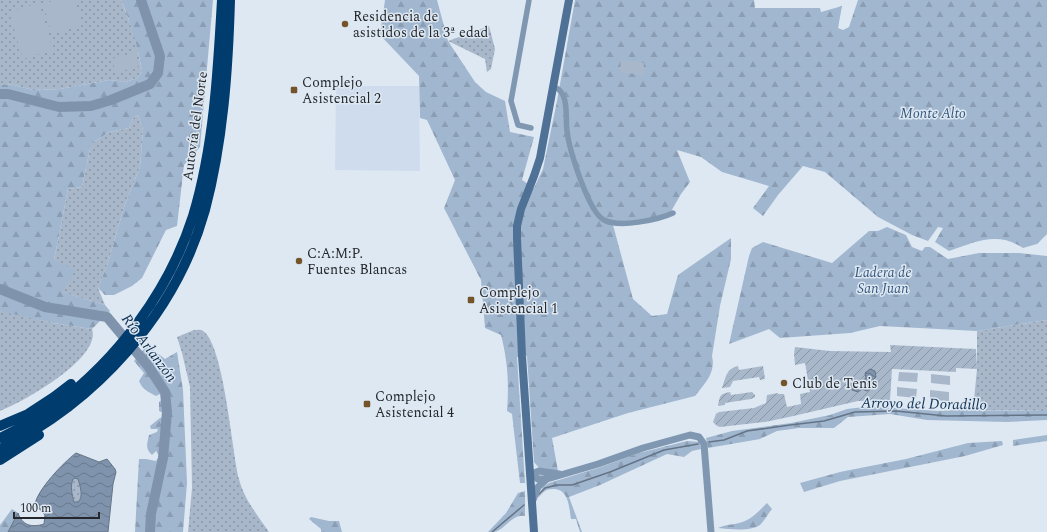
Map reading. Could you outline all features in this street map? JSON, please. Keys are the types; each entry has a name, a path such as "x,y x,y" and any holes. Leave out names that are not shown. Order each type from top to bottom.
{"highway":[{"name":"Autovía del Norte","path":"153,309 162,286 185,238 193,214 209,143 216,87 222,0"},
{"name":"Autovía del Norte","path":"0,438 55,406 105,368 128,336 178,285 180,273 188,258 204,211 217,151 225,93 230,0"},
{"path":"0,426 28,414 81,377 105,368 131,353 153,309"},
{"path":"0,449 27,435 77,401 105,368"},
{"path":"0,460 54,425 88,398 105,368"}],"main road":[{"path":"534,532 532,502 533,474 530,463 519,292 517,226 524,198 538,166 554,87 569,0"}],"street":[{"path":"529,0 511,101 518,125 531,128"},
{"path":"554,87 558,88 565,100 565,118 568,142 588,196 599,217 612,223 620,223 657,219 673,213"},
{"path":"533,474 538,479 548,479 650,446 690,436 699,437 704,444 710,532"},
{"path":"533,474 561,475"},
{"path":"532,502 538,487 548,479"}],"shaded area":[{"path":"0,0 121,0 135,36 142,72 137,78 126,82 109,80 60,89 33,90 14,85 0,84"},
{"path":"55,0 75,0 83,25 52,34 43,4"},
{"path":"39,3 53,50 23,59 9,12"},
{"path":"489,26 495,49 491,69 487,72 485,59 448,41"},
{"path":"135,52 139,66 116,73 112,59"},
{"path":"621,60 644,63 643,75 620,72"},
{"path":"336,86 419,86 420,171 335,170"},
{"path":"138,115 143,130 140,167 124,207 108,263 98,288 105,305 61,292 54,260 68,189 82,187 91,144 109,132 129,128 133,118"},
{"path":"0,310 53,323 92,329 92,340 85,353 58,378 42,389 0,411"},
{"path":"1047,320 1047,411 973,410 977,369 977,331"},
{"path":"194,330 203,331 210,340 216,356 222,377 236,466 241,486 248,500 269,532 188,532 192,488 190,387 177,337"},
{"path":"890,345 976,349 977,369 956,368 956,372 892,369 890,400 858,401 765,422 720,427 713,422 716,414 719,412 754,408 766,403 767,395 778,393 784,394 787,407 801,404 800,394 810,392 805,363 795,365 795,347 830,351 891,352"},
{"path":"738,366 739,370 763,366 765,379 760,380 759,377 733,381 730,387 722,388 729,371"},
{"path":"899,372 918,373 917,382 898,381"},
{"path":"931,374 950,376 950,385 931,383"},
{"path":"897,387 917,389 916,398 897,396"},
{"path":"930,390 949,392 949,401 930,400"},
{"path":"730,392 731,395 752,392 755,397 725,403 725,405 718,406 721,396"},
{"path":"75,478 78,478 81,491 81,498 78,503 74,502 72,490 72,482"}],"green space":[{"path":"121,0 213,0 200,147 184,165 177,226 166,230 142,278 132,286 114,295 105,295 98,288 108,263 124,207 140,167 143,130 138,115 133,118 129,128 109,132 91,144 82,187 68,189 54,260 76,270 62,292 105,305 110,311 92,329 53,323 4,312 0,310 0,84 14,85 33,90 60,89 109,80 126,82 137,78 142,72 131,26"},
{"name":"Monte Alto","path":"385,0 437,0 448,41 475,82 486,92 505,101 510,132 534,137 522,180 534,188 543,169 575,0 754,0 755,8 820,8 821,12 842,6 838,28 843,30 849,27 858,0 1047,0 1047,234 1037,244 1023,248 1004,240 995,239 977,242 949,251 935,242 943,228 938,227 928,241 912,235 878,217 825,172 803,166 778,195 763,216 753,208 769,186 722,172 701,157 677,150 690,182 669,215 613,225 633,299 652,316 667,314 678,275 731,238 731,259 720,306 712,356 713,362 709,378 695,396 628,413 552,438 558,471 539,468 534,462 527,356 517,357 525,483 520,483 512,414 507,411 507,373 501,335 485,328 481,280 444,208 455,180 427,120 420,118 419,76 380,35"},
{"name":"Ladera de San Juan","path":"887,227 906,235 912,247 922,251 925,247 930,247 948,259 979,253 1019,253 1047,256 1047,320 977,331 880,326 850,333 780,338 769,329 729,344 752,248 763,242 832,263 869,231 878,231"},
{"path":"147,345 165,359 177,352 183,390 187,483 183,532 135,532 139,459 156,461 159,456 156,451 152,455 150,453 147,448 147,444 149,435 157,432 158,429 151,429 150,426 163,417 163,413 159,411 159,402 164,398 162,393 156,396 148,392 140,384 139,381 144,373 134,361"},
{"path":"864,407 938,411 1047,411 1047,420 1007,422 927,420 890,414 848,417 834,428 799,428 777,431 760,439 708,448 706,438 732,431 791,423 830,415 847,409"},
{"path":"1047,435 1047,441 1013,446 1013,440"},
{"path":"687,441 700,442 701,449 692,451 684,457 667,454 600,485 569,497 582,532 580,532 576,519 571,519 569,504 562,492 552,489 545,491 538,497 543,487 549,483 601,467 639,453"},
{"path":"1002,441 1003,445 965,456 840,481 804,492 800,483 840,472 906,459 968,443"},
{"path":"525,491 525,516 513,519 495,532 488,532 506,513 518,493"},
{"path":"767,503 772,509 760,525 750,529 718,528 748,519 757,513"},
{"path":"12,509 18,513 8,532 0,532 0,525"},
{"path":"311,517 329,521 339,521 342,532 321,532 321,529 309,519"}],"water":[{"path":"870,369 875,371 876,377 872,381 873,387 867,391 862,389 858,392 852,390 851,384 855,380 861,382 866,378 865,373"},
{"path":"76,453 99,462 107,459 115,469 116,472 113,484 108,532 8,532 18,513 25,523 35,526 44,524 45,515 35,504 37,498 46,484","holes":["73,479 78,479 81,497 78,502 74,502 72,482"]}],"waterway":[{"name":"Río Arlanzón","path":"0,94 8,94 59,107 91,106 111,100 150,84 158,73 160,56 141,0"},
{"name":"Río Arlanzón","path":"0,289 45,307 107,317 148,366 165,392 167,412 163,458 151,514 150,532"},
{"name":"Arroyo del Doradillo","path":"709,442 724,440 747,431 824,421 855,412 896,411 946,416 1047,415"},
{"name":"Arroyo del Doradillo","path":"538,495 545,488 557,485 572,485 610,472 664,450 698,444"},
{"name":"Arroyo del Doradillo","path":"492,532 524,505"}],"place":[{"name":"Residencia de asistidos de la 3ª edad","path":"345,24"},
{"name":"Complejo Asistencial 2","path":"294,90"},
{"name":"C:A:M:P. Fuentes Blancas","path":"299,261"},
{"name":"Complejo Asistencial 1","path":"471,300"},
{"name":"Club de Tenis","path":"784,383"},
{"name":"Complejo Asistencial 4","path":"367,404"}]}
